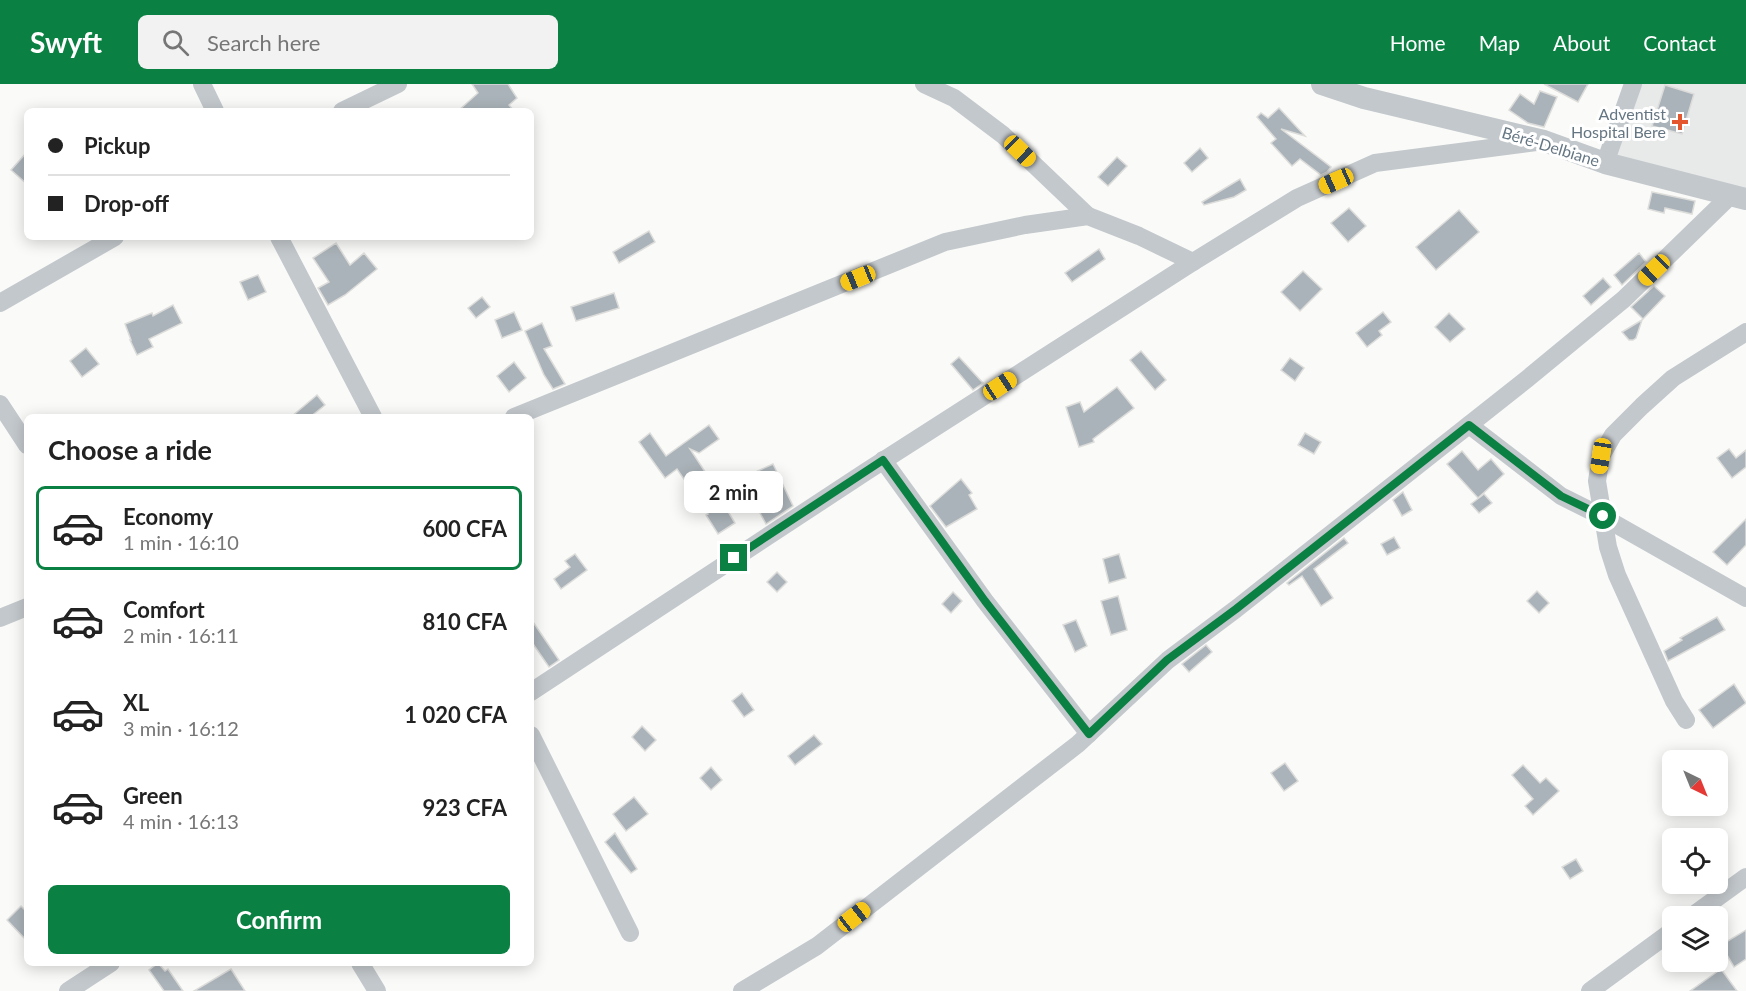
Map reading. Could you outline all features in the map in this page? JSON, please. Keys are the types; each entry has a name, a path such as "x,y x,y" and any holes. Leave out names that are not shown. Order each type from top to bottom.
{"street":[{"path":"202,84 214,108"},
{"path":"348,108 398,84"},
{"path":"924,84 954,98 1003,135 1088,216 1139,236 1193,262"},
{"name":"Béré-Delbiane","path":"1322,84 1364,98 1544,141 1605,163 1738,197"},
{"path":"1605,163 1633,84"},
{"path":"534,690 883,460 1297,198 1375,163 1544,141"},
{"path":"742,991 817,946 1078,744 1167,660 1236,609 1469,425 1624,299 1738,197"},
{"path":"521,414 945,242 1025,225 1088,216"},
{"path":"0,303 110,240"},
{"path":"281,240 371,414"},
{"path":"1686,720 1674,701 1617,575 1608,548 1597,482 1601,456 1613,435 1673,378 1746,332"},
{"path":"0,404 24,440"},
{"path":"1469,425 1561,496 1603,516 1746,598"},
{"path":"883,460 985,601 1089,734"},
{"path":"0,618 24,608"},
{"path":"534,741 630,933"},
{"path":"1706,906 1746,877"},
{"path":"1590,991 1662,938"},
{"path":"68,991 106,966"},
{"path":"362,966 377,991"}],"shaded area":[{"name":"Adventist Hospital Bere","path":"1631,84 1746,84 1746,194 1597,160"}],"building":[{"path":"472,84 508,84 517,98 509,105 512,108 461,108 478,93"},
{"path":"1544,84 1588,84 1578,102"},
{"path":"1665,85 1694,94 1682,134 1652,126"},
{"path":"1540,91 1557,97 1544,127 1528,123 1509,110 1520,94 1534,104"},
{"path":"1279,108 1305,136 1281,129 1331,167 1327,172 1321,175 1300,159 1292,166 1271,143 1276,139 1257,117 1261,113 1268,118"},
{"path":"1200,148 1208,158 1192,172 1184,163"},
{"path":"24,155 24,181 11,170"},
{"path":"1117,157 1127,166 1108,186 1098,177"},
{"path":"1240,179 1246,190 1234,197 1204,205 1202,202"},
{"path":"1652,192 1695,201 1692,214 1665,208 1664,213 1648,209"},
{"path":"1349,208 1366,226 1348,242 1331,223"},
{"path":"1459,210 1479,232 1436,270 1416,247"},
{"path":"649,231 655,242 619,263 613,252"},
{"path":"336,243 350,265 364,253 377,269 345,295 328,305 318,288 329,282 313,258"},
{"path":"1099,249 1105,259 1072,282 1065,273"},
{"path":"1639,253 1646,262 1622,285 1614,275"},
{"path":"1303,271 1322,289 1300,311 1281,292"},
{"path":"258,275 266,292 248,300 240,282"},
{"path":"1603,278 1611,287 1591,305 1583,296"},
{"path":"1654,286 1665,296 1643,319 1631,307"},
{"path":"614,293 619,308 576,321 571,307"},
{"path":"482,297 490,307 476,318 468,308"},
{"path":"173,305 182,323 149,339 153,347 137,355 125,324 152,313 153,316"},
{"path":"514,312 522,330 502,338 495,320"},
{"path":"1383,312 1391,322 1379,331 1382,335 1367,347 1356,333"},
{"path":"1449,313 1465,329 1450,342 1435,327"},
{"path":"1642,320 1636,338 1629,340 1622,332"},
{"path":"542,323 552,346 544,349 565,384 553,389 544,375 525,331"},
{"path":"86,348 99,364 82,377 70,361"},
{"path":"1141,351 1166,380 1155,390 1130,360"},
{"path":"959,357 983,383 973,390 951,364"},
{"path":"1290,358 1304,368 1295,381 1281,370"},
{"path":"514,362 526,378 509,392 497,376"},
{"path":"1117,387 1134,408 1093,439 1094,442 1079,447 1066,407 1080,402 1084,412"},
{"path":"317,395 325,405 314,414 295,414"},
{"path":"709,425 719,439 699,453 690,449 725,502 723,503 735,523 718,534 706,515 708,514 677,469 665,478 639,442 650,433 666,456"},
{"path":"1305,433 1321,442 1314,454 1298,445"},
{"path":"1729,449 1736,458 1746,450 1746,467 1732,478 1717,458"},
{"path":"1462,451 1478,470 1491,459 1504,474 1478,498 1447,464"},
{"path":"773,464 793,506 766,524 760,513 767,509 751,474"},
{"path":"961,479 972,493 969,495 977,509 946,527 930,506"},
{"path":"1403,492 1412,510 1402,516 1393,500"},
{"path":"1484,494 1492,503 1479,513 1471,504"},
{"path":"1746,519 1746,545 1727,565 1713,552"},
{"path":"1394,537 1400,548 1387,555 1381,544"},
{"path":"1344,538 1348,543 1314,569 1333,598 1321,606 1302,576 1289,585 1287,583"},
{"path":"575,554 587,570 561,589 554,579 570,567 565,561"},
{"path":"1119,554 1126,578 1109,583 1103,559"},
{"path":"777,572 787,582 777,592 767,582"},
{"path":"1537,591 1549,603 1539,613 1527,601"},
{"path":"953,592 962,601 951,613 942,604"},
{"path":"1118,596 1127,630 1111,635 1101,601"},
{"path":"1717,617 1725,630 1668,661 1664,651 1682,640 1680,638"},
{"path":"1076,620 1087,646 1075,652 1063,625"},
{"path":"534,623 559,660 549,667 534,645"},
{"path":"1206,645 1212,652 1189,672 1182,664"},
{"path":"1734,684 1746,703 1713,728 1699,710"},
{"path":"742,693 754,710 744,717 732,701"},
{"path":"642,726 656,740 645,751 632,737"},
{"path":"814,735 822,744 795,765 788,756"},
{"path":"1285,763 1298,781 1284,791 1271,773"},
{"path":"1523,765 1540,783 1546,778 1559,791 1533,815 1525,806 1533,799 1512,775"},
{"path":"711,767 722,780 711,790 700,778"},
{"path":"634,797 648,814 626,831 613,814"},
{"path":"615,833 637,869 631,873 605,842"},
{"path":"1576,859 1583,871 1570,879 1562,867"},
{"path":"21,906 24,909 24,938 7,920"},
{"path":"1746,930 1746,959 1734,967 1728,957 1728,941"},
{"path":"154,966 161,966 165,971 168,969 183,991 164,991 149,970"},
{"path":"231,969 245,991 194,991"},
{"path":"1717,972 1723,972 1737,991 1690,991"}],"place":[{"name":"Adventist Hospital Bere","path":"1680,122"}],"route":[{"path":"734,558 883,460 985,601 1089,734 1167,660 1236,609 1469,425 1561,496 1603,516"}]}
